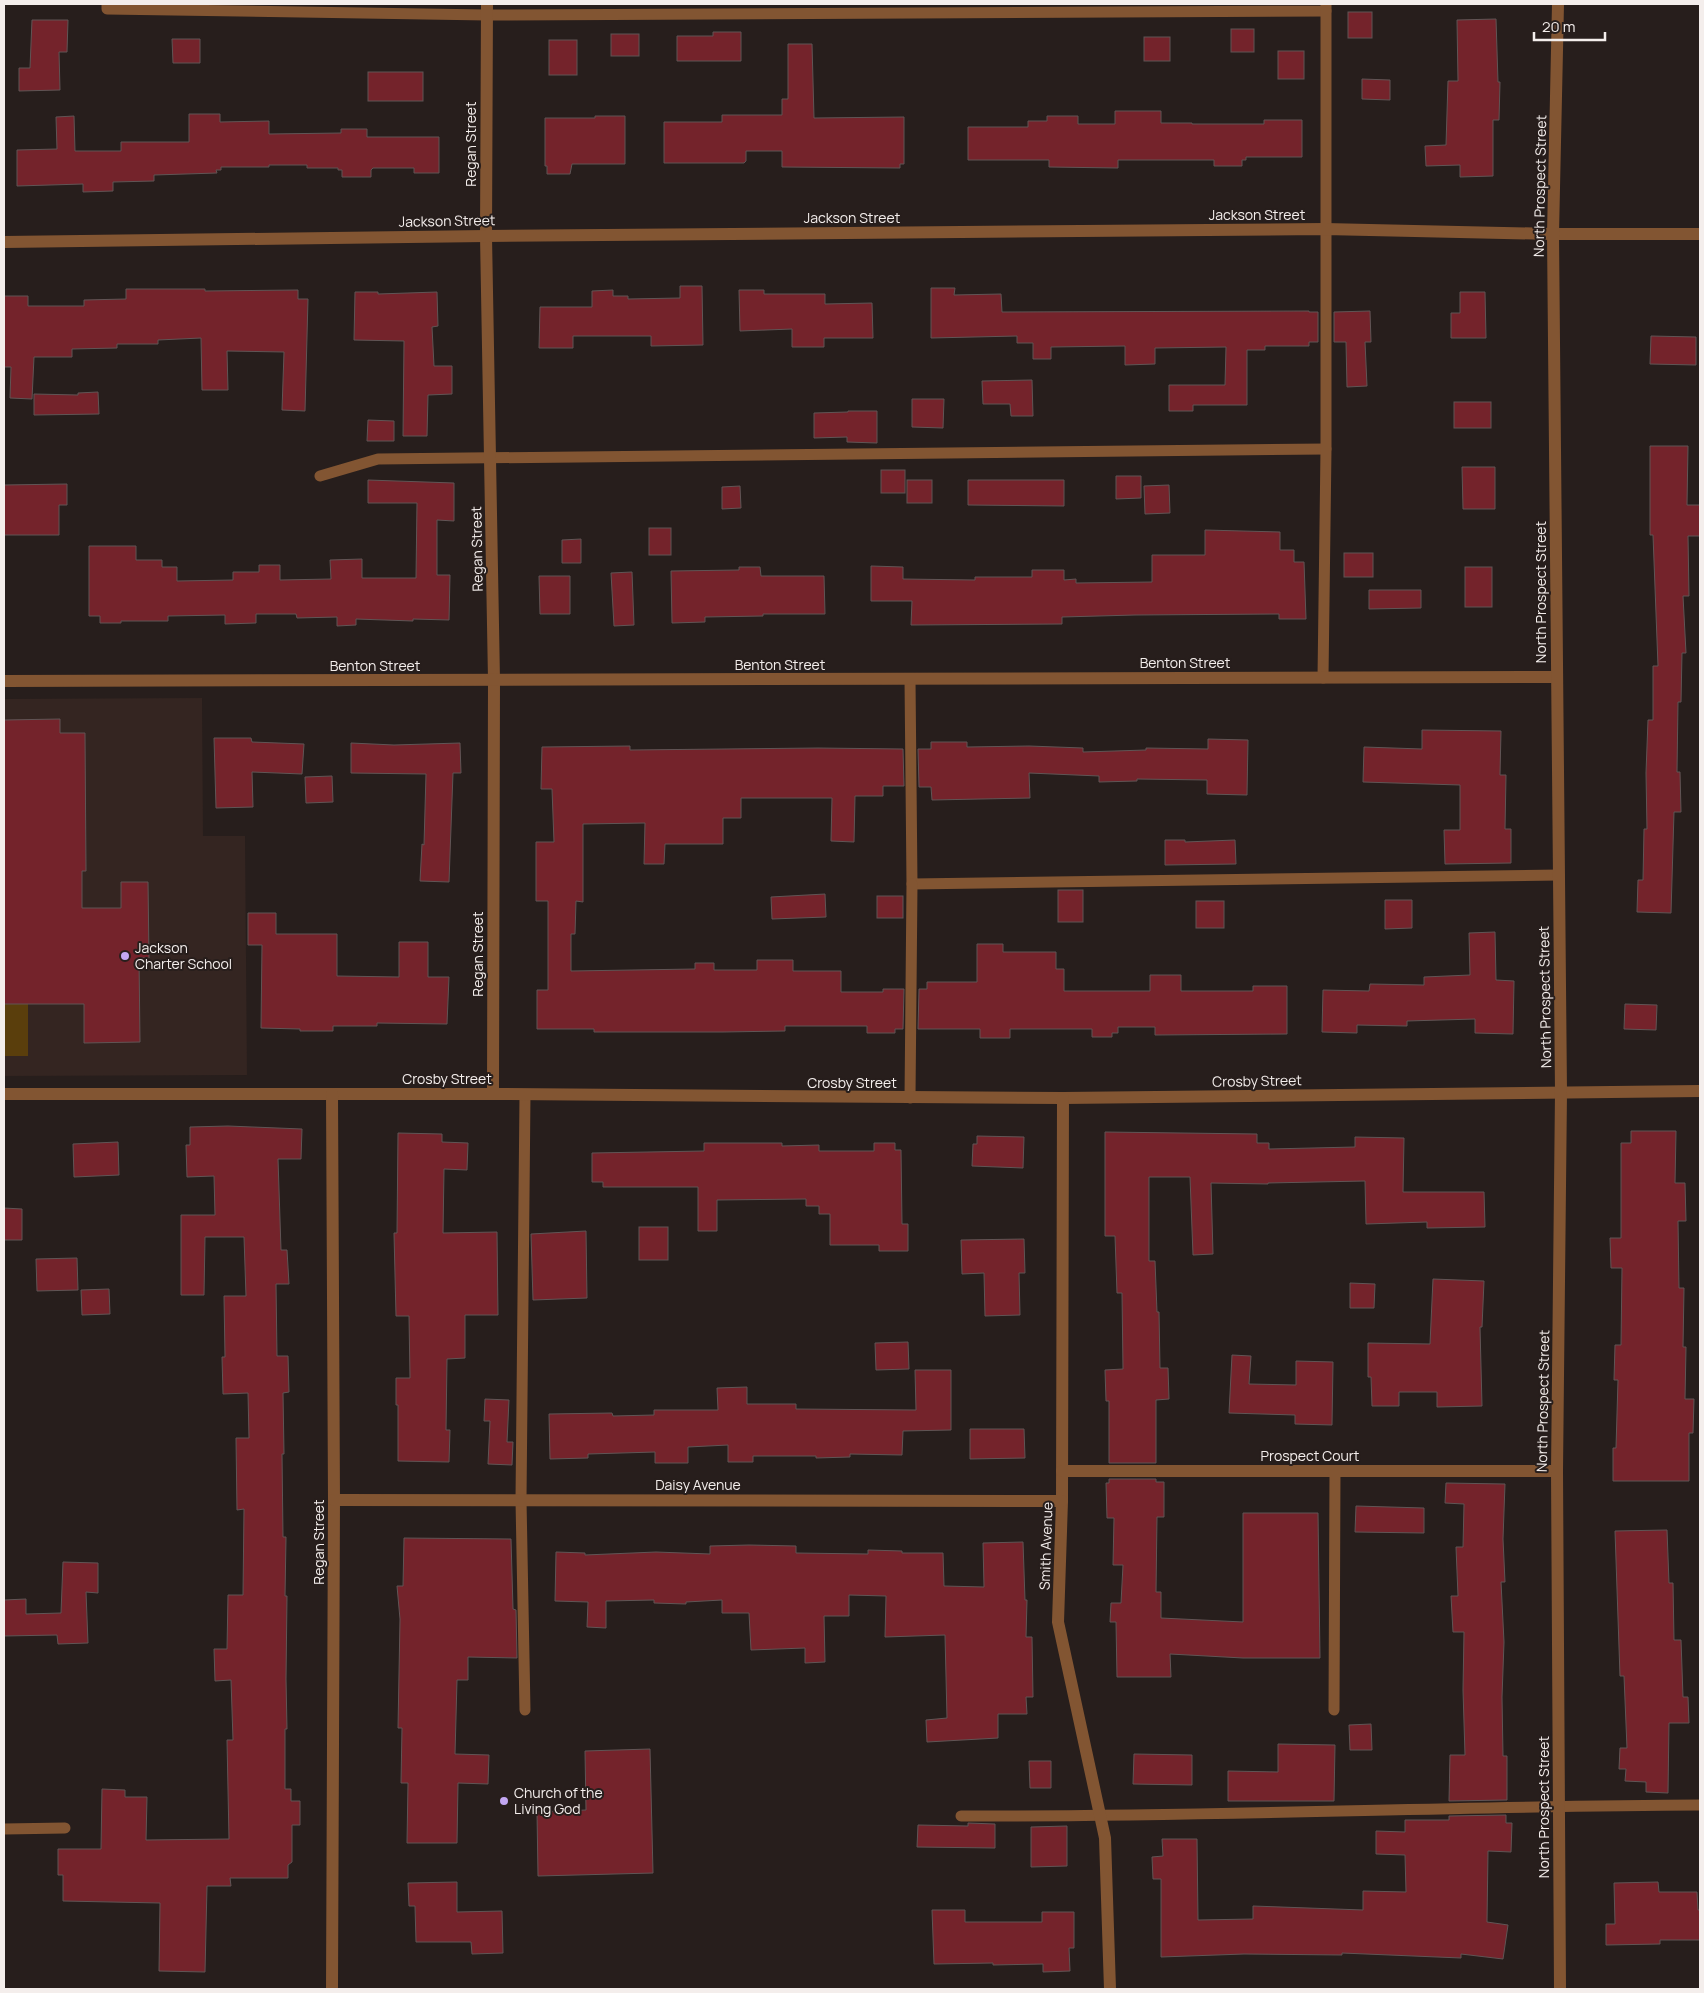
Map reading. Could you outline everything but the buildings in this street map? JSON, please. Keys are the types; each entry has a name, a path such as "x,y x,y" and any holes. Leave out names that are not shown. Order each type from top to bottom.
{"street":[{"name":"North Prospect Street","path":"1558,4 1554,234 1556,677 1561,1092 1557,1471 1560,1989"},
{"name":"Regan Street","path":"487,9 486,236 494,680 493,1094"},
{"name":"Jackson Street","path":"4,242 1325,229 1554,234 1700,234"},
{"name":"Benton Street","path":"4,681 1556,677"},
{"name":"Crosby Street","path":"4,1094 493,1094 1063,1098 1700,1091"},
{"name":"Regan Street","path":"332,1094 334,1500 332,1989"},
{"name":"Smith Avenue","path":"1063,1098 1062,1501 1058,1622 1102,1816 1105,1838 1110,1989"},
{"name":"Prospect Court","path":"1062,1472 1557,1471"},
{"name":"Daisy Avenue","path":"334,1500 1062,1501"}],"lane":[{"path":"107,4 107,9 1326,7 1326,449 1323,678"},
{"path":"320,476 378,459 490,456 1326,449"},
{"path":"910,679 912,884 910,1098"},
{"path":"912,884 1558,874"},
{"path":"525,1095 521,1500 525,1710"},
{"path":"1334,1710 1335,1471"},
{"path":"961,1816 1102,1816 1559,1806 1700,1805"},
{"path":"4,1830 65,1828"}],"shaded area":[{"name":"Jackson Charter School","path":"202,698 203,836 245,836 247,1075 4,1076 4,699"},
{"path":"4,1004 28,1004 28,1056 4,1056"}],"place":[{"name":"Jackson Charter School","path":"125,956"},
{"name":"Church of the Living God","path":"504,1801"}]}
